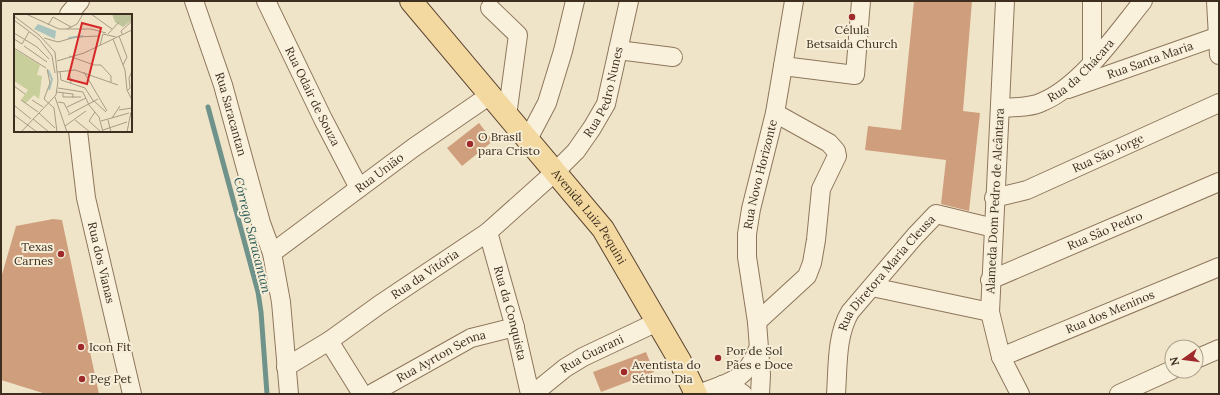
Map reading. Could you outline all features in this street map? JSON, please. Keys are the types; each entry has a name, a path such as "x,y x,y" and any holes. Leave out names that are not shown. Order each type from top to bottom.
{"main road":[{"name":"Avenida Luiz Pequini","path":"411,1 603,229 680,361 697,394"}],"street":[{"name":"Rua Saracantan","path":"194,1 222,85 261,223 272,253 279,287 289,394"},
{"path":"528,139 547,103 563,51 575,1"},
{"name":"Rua Pedro Nunes","path":"555,172 576,151 606,104 629,1"},
{"name":"Rua Novo Horizonte","path":"760,394 761,375 757,322 747,257 747,234 751,209 775,113 794,1"},
{"path":"783,66 855,75 861,1"},
{"name":"Alameda Dom Pedro de Alcântara","path":"1005,1 994,198 994,228 990,280 990,312 1001,358 1020,394"},
{"path":"1092,1 1092,64"},
{"name":"Rua da Chácara","path":"1000,108 1042,103 1060,92 1092,64 1143,1"},
{"path":"1216,1 1219,55"},
{"name":"Rua Odair de Souza","path":"266,2 323,119 359,188"},
{"path":"490,8 518,35 507,116"},
{"name":"Rua Santa Maria","path":"1060,92 1219,36"},
{"path":"618,50 673,57"},
{"name":"Rua União","path":"272,253 359,188 490,95"},
{"name":"Rua São Jorge","path":"994,198 1027,190 1219,103"},
{"path":"757,322 807,276 812,263 816,240 821,189 837,156 834,147 829,143 775,113"},
{"name":"Rua dos Vianas","path":"78,132 86,198 132,394"},
{"name":"Rua da Vitória","path":"286,367 329,341 386,300 488,232 555,172"},
{"name":"Rua São Pedro","path":"990,280 1219,182"},
{"name":"Rua Diretora Maria Cleusa","path":"836,394 841,332 844,322 850,312 914,236 936,214 994,228"},
{"name":"Rua da Conquista","path":"488,232 532,394"},
{"name":"Rua dos Meninos","path":"1001,358 1219,267"},
{"path":"872,287 990,312"},
{"name":"Rua Guarani","path":"532,394 565,368 583,357 657,322"},
{"name":"Rua Ayrton Senna","path":"370,394 471,338 515,327"},
{"path":"329,341 362,394"},
{"path":"697,394 738,378 746,371 758,349"},
{"path":"1204,356 1219,349"},
{"path":"1118,394 1164,374"},
{"path":"722,385 734,388 743,394"}],"building":[{"path":"914,1 972,1 963,111 980,113 969,211 941,204 946,160 865,150 868,126 901,130"},
{"name":"O Brasil para Cristo","path":"479,123 493,141 462,166 447,148"},
{"path":"53,219 62,220 99,394 46,394 1,380 1,278 16,226"},
{"name":"Aventista do Sétimo Dia","path":"646,352 654,372 601,392 593,372"}],"waterway":[{"name":"Córrego Saracantan","path":"208,107 258,292 261,312 267,394"}],"place":[{"name":"Célula Betsaida Church","path":"852,17"},
{"name":"O Brasil para Cristo","path":"470,144"},
{"name":"Texas Carnes","path":"61,254"},
{"name":"Icon Fit","path":"81,347"},
{"name":"Por de Sol Pães e Doce","path":"718,358"},
{"name":"Aventista do Sétimo Dia","path":"624,372"},
{"name":"Peg Pet","path":"82,379"}]}
